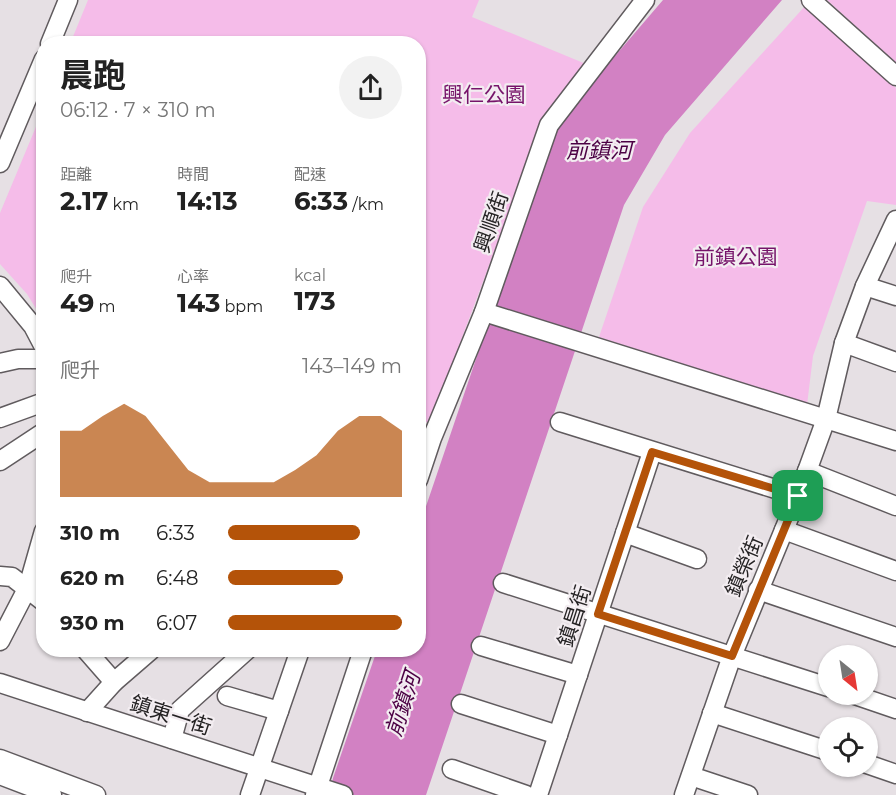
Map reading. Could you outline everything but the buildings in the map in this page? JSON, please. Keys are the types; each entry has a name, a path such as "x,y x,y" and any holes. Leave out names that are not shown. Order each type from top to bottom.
{"street":[{"path":"53,36 68,0"},
{"name":"興順街","path":"426,434 486,312 549,125 645,0"},
{"path":"811,0 896,76"},
{"path":"0,163 36,78"},
{"name":"鎮榮街","path":"684,795 732,656 798,496 826,419 844,343 866,286 896,220"},
{"path":"0,286 36,332"},
{"path":"866,286 896,296"},
{"path":"486,312 896,441"},
{"path":"844,343 896,362"},
{"path":"0,363 36,358"},
{"path":"0,418 36,405"},
{"path":"560,422 798,496"},
{"path":"0,461 36,437"},
{"name":"鎮昌街","path":"538,795 652,452"},
{"path":"807,471 896,506"},
{"path":"784,530 896,571"},
{"path":"625,533 697,559"},
{"path":"0,641 28,587 36,559"},
{"path":"0,576 6,574 36,594"},
{"path":"503,583 818,684"},
{"path":"758,590 896,637"},
{"path":"481,646 578,675"},
{"path":"92,657 114,682"},
{"path":"87,712 114,682 143,657"},
{"path":"172,739 180,710 239,657"},
{"path":"250,795 298,657"},
{"path":"326,791 361,657"},
{"name":"鎮東一街","path":"0,683 326,791"},
{"path":"227,696 279,711"},
{"path":"878,703 896,709"},
{"path":"461,704 558,735"},
{"path":"712,713 818,748"},
{"path":"0,759 42,789"},
{"path":"878,768 896,774"},
{"path":"452,769 526,795"},
{"path":"0,775 42,789 96,795"},
{"path":"691,776 748,795"}],"green space":[{"name":"興仁公園","path":"88,0 479,0 472,17 586,64 541,127 430,423 426,422 426,36 73,36"},
{"path":"827,0 896,0 896,63"},
{"name":"前鎮公園","path":"806,5 896,88 896,205 867,201 813,356 807,405 599,337 643,207 690,133"},
{"path":"36,127 36,309 27,294 0,264 0,213"}],"water":[{"name":"前鎮河","path":"663,0 782,0 665,135 624,205 426,795 330,795 333,778 375,657 426,657 426,506 555,126"}],"route":[{"path":"652,452 798,496 732,656 598,614 652,452"}]}
